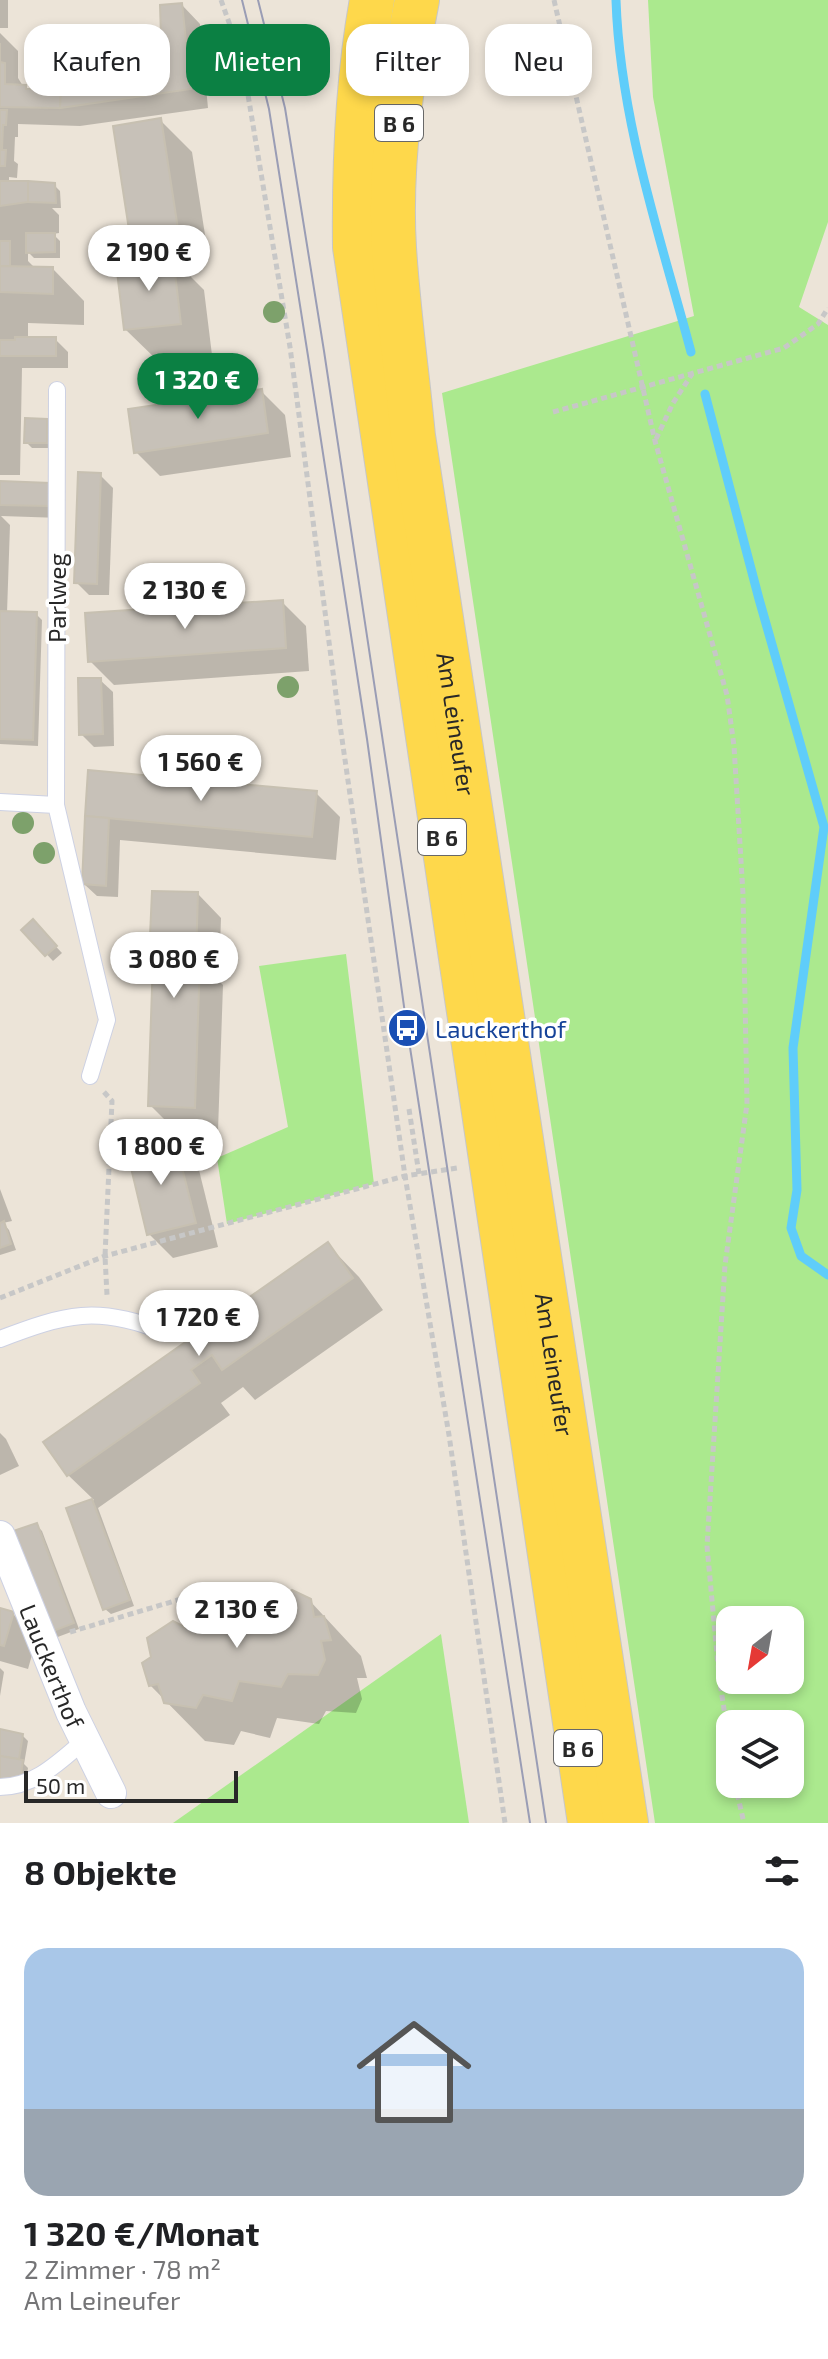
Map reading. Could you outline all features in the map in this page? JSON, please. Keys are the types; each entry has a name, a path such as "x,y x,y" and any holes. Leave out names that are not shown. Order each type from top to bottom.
{"main road":[{"name":"Am Leineufer","path":"372,0 355,132 355,247 590,1823"},
{"name":"Am Leineufer","path":"417,0 406,55 394,232 413,436 626,1823"}],"street":[{"name":"Lauckerthof","path":"0,1536 85,1740 111,1793"}],"lane":[{"name":"Parlweg","path":"57,390 56,805 107,1020 90,1076"},
{"path":"0,802 56,805"},
{"path":"0,1339 48,1322 108,1315 164,1332"},
{"path":"0,1787 12,1787 37,1777 85,1740"}],"path":[{"path":"221,0 242,59 290,347 337,710 405,1176 449,1435 505,1823"},
{"path":"554,0 655,441 727,695 734,746 741,864 747,1104 725,1265 707,1546 724,1710"},
{"path":"553,412 784,348 818,324 828,308"},
{"path":"655,441 673,403 692,374"},
{"path":"90,1076 112,1101 105,1256 108,1315"},
{"path":"409,1109 419,1174"},
{"path":"0,1298 105,1256 405,1176 457,1168"},
{"path":"42,1640 215,1589 223,1617"},
{"path":"738,1798 744,1823"}],"green space":[{"path":"648,0 828,0 828,222 799,307 828,325 828,1823 655,1823 442,393 694,316 653,97"},
{"path":"346,954 374,1184 227,1224 217,1158 288,1127 259,966"},
{"path":"441,1634 469,1823 173,1823"}],"building":[{"path":"182,3 186,90 170,92 170,24 161,24 160,5"},
{"path":"0,62 5,63 5,84 24,85 24,96 60,96 60,108 0,107"},
{"path":"60,96 143,96 60,108"},
{"path":"0,110 7,110 2,150 6,150 5,166 0,166"},
{"path":"161,118 178,229 130,236 113,126"},
{"path":"0,181 28,181 28,202 0,206"},
{"path":"28,181 55,183 56,203 28,202"},
{"path":"26,233 55,233 55,252 26,253"},
{"path":"0,241 10,241 10,266 0,266"},
{"path":"173,256 181,324 124,330 116,263"},
{"path":"0,266 53,267 53,294 0,292"},
{"path":"15,337 56,337 56,356 0,356 0,340 15,340"},
{"path":"262,389 268,433 134,453 128,409"},
{"path":"25,418 47,419 47,443 24,443"},
{"path":"78,472 101,473 97,584 74,583"},
{"path":"0,481 50,483 49,506 0,505"},
{"path":"283,600 286,648 88,662 85,613"},
{"path":"0,611 37,612 33,740 0,739"},
{"path":"78,678 101,678 103,734 79,735"},
{"path":"88,770 317,791 312,837 85,816"},
{"path":"85,816 109,818 106,886 82,884"},
{"path":"152,891 198,892 196,959 200,959 195,1108 148,1106"},
{"path":"33,919 57,946 45,956 21,930"},
{"path":"175,1140 196,1223 147,1235 127,1151"},
{"path":"4,1221 11,1244 0,1248 0,1223"},
{"path":"328,1242 353,1278 222,1370 212,1355 191,1370 200,1383 67,1476 43,1442"},
{"path":"92,1499 130,1600 103,1610 66,1508"},
{"path":"37,1523 74,1623 48,1633 10,1532"},
{"path":"292,1590 311,1599 314,1617 324,1616 331,1640 321,1641 325,1660 318,1675 288,1674 281,1687 239,1681 232,1701 203,1695 196,1708 164,1703 158,1684 149,1686 142,1663 151,1657 147,1638 173,1621 184,1627 206,1610 220,1618 231,1615 260,1596 270,1605"},
{"path":"0,1608 14,1612 4,1646 0,1645"},
{"path":"0,1729 23,1734 19,1759 0,1756"},
{"path":"0,1756 23,1760 20,1782 0,1778"}],"waterway":[{"path":"616,0 619,45 633,134 691,352"},
{"path":"705,394 824,827 793,1048 797,1190 791,1228 801,1256 828,1275"}],"tram line":[{"path":"242,0 269,109 530,1823"},
{"path":"258,0 285,108 324,351 546,1823"}],"place":[{"name":"Lauckerthof","path":"407,1028"}]}
